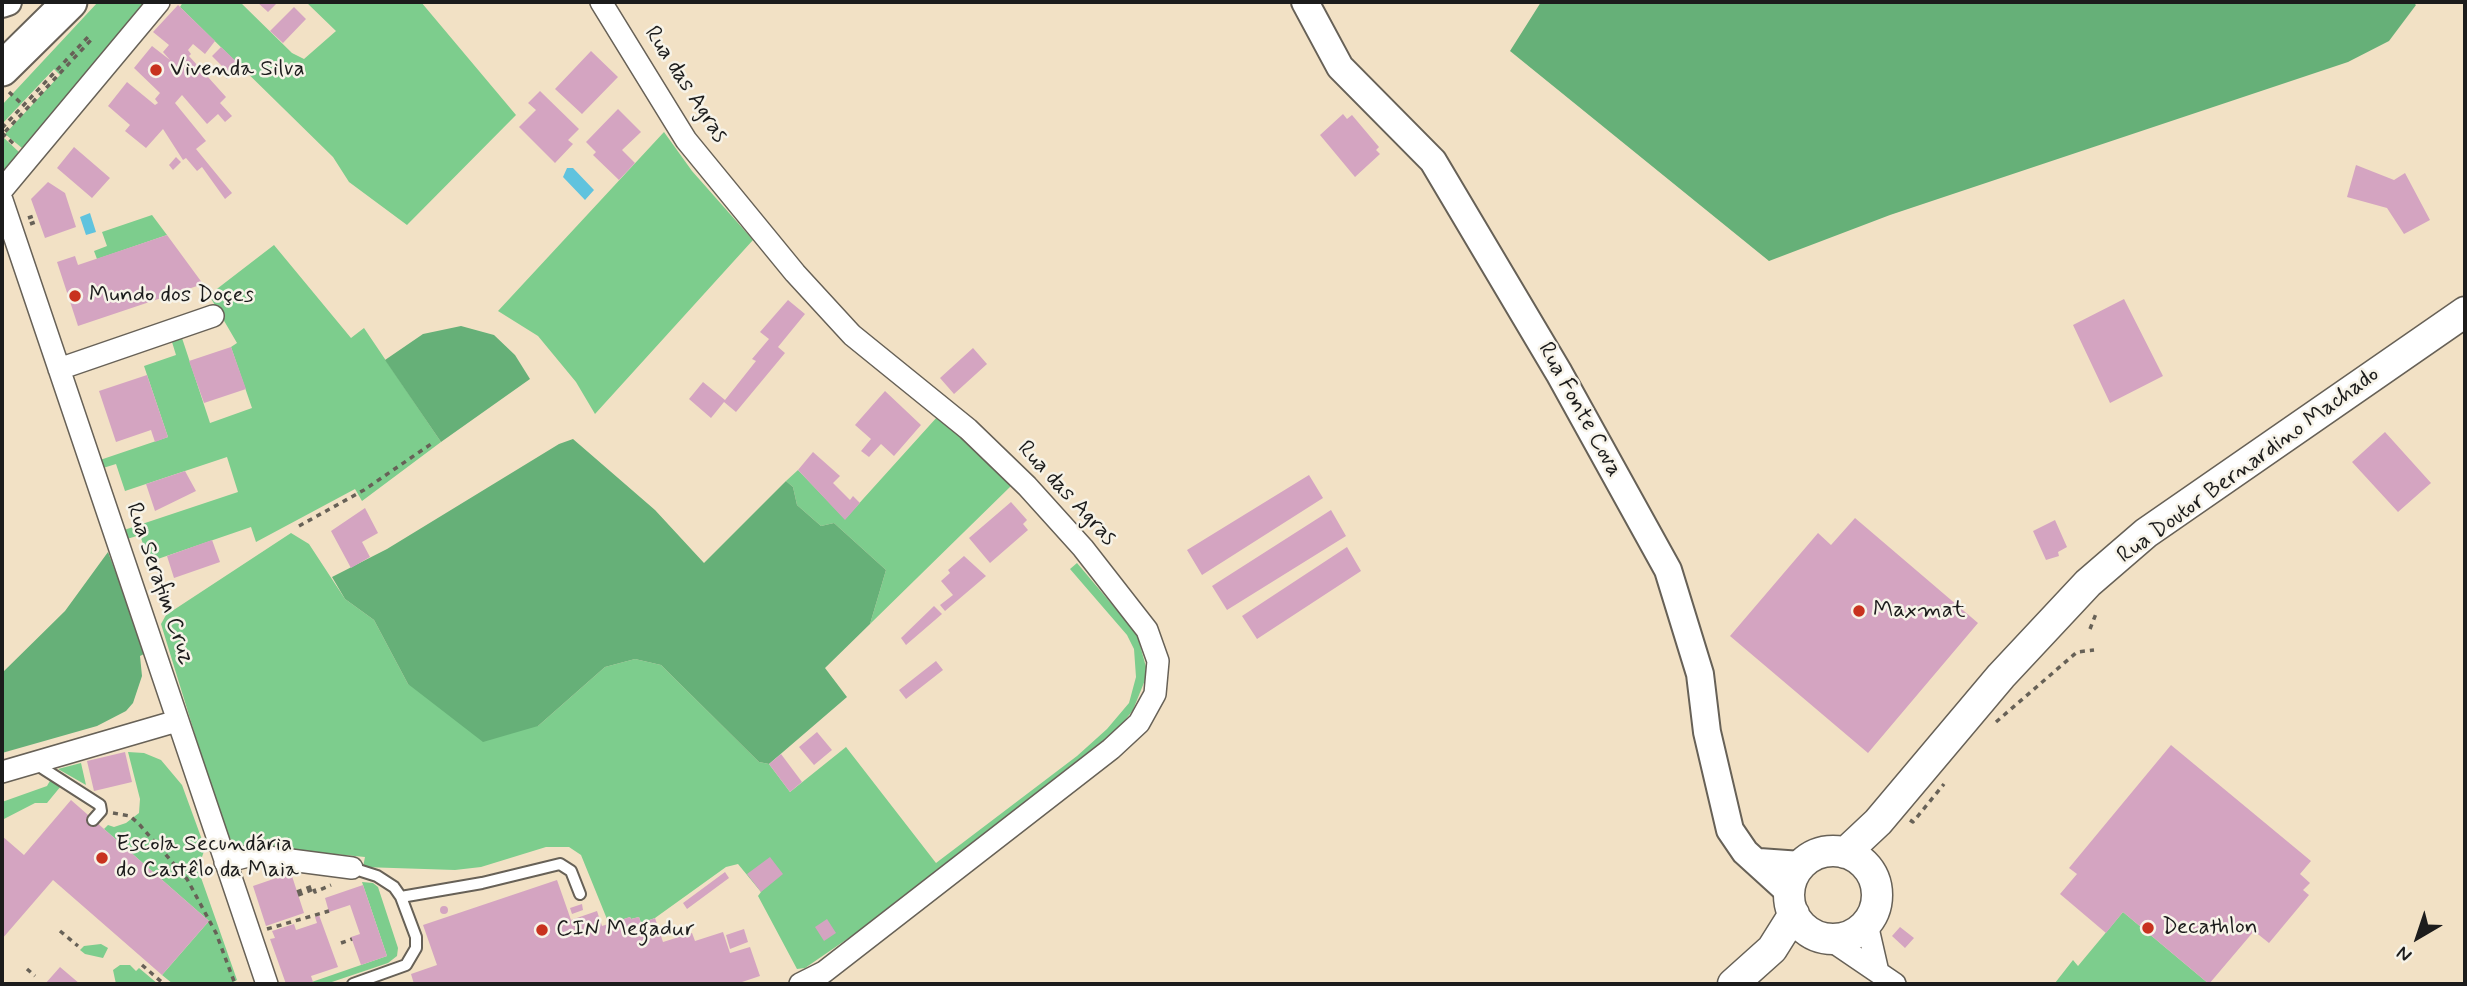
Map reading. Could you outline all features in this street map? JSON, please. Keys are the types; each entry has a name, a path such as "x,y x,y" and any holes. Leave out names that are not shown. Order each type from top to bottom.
{"main road":[{"path":"7,82 70,2"},
{"name":"Rua Doutor Bernardino Machado","path":"1845,853 1878,822 2001,676 2098,575 2146,533 2465,312"},
{"path":"1772,948 1822,937 1843,938 1867,923 1874,912 1877,898 1870,870 1878,822"},
{"path":"1733,984 1772,948 1795,890 1821,853 1845,853 1870,870"},
{"path":"1795,890 1822,937"}],"street":[{"path":"2,4 8,2"},
{"path":"2,190 159,2"},
{"name":"Rua das Agras","path":"601,2 686,140 794,273 852,335 968,429 1027,486 1083,548 1147,629 1158,661 1155,694 1139,723 1111,749 824,972 800,984"},
{"name":"Rua Fonte Cova","path":"1305,2 1340,67 1433,161 1559,373 1668,570 1700,674 1707,732 1730,830 1745,852 1795,890"},
{"name":"Rua Serafim Cruz","path":"2,200 266,984"},
{"path":"59,369 213,316"},
{"path":"2,772 31,761 177,721"},
{"path":"225,862 252,855 352,868"},
{"path":"1867,923 1886,978"},
{"path":"1822,937 1886,978"}],"lane":[{"path":"31,761 93,799 100,805 97,816"},
{"path":"401,897 482,883 560,864 571,871 580,894"},
{"path":"352,868 386,881 401,897 416,937 413,959 391,972 353,984"}],"path":[{"path":"2,128 88,37 91,40 2,134 22,151"},
{"path":"7,82 23,105"},
{"path":"299,526 364,490 433,442"},
{"path":"1994,723 2077,652 2094,650"},
{"path":"1909,818 1913,822 1945,782"},
{"path":"97,816 130,816 172,859 201,902 235,984"},
{"path":"298,893 314,888"},
{"path":"250,935 329,911"},
{"path":"60,931 78,947"},
{"path":"341,943 352,939"},
{"path":"142,965 164,984"},
{"path":"27,969 35,976"}],"green space":[{"path":"98,2 147,2 22,148 5,134 60,75 54,69 2,124 2,105"},
{"path":"183,2 240,2 292,53 304,59 336,31 306,2 421,2 516,115 407,225 349,182 333,157 180,7"},
{"path":"1541,2 2413,2 2416,5 2389,41 2348,62 1890,215 1769,261 1510,51"},
{"path":"664,132 692,171 753,240 595,414 576,382 538,336 498,311"},
{"path":"2,138 19,152 2,172"},
{"path":"152,215 167,235 97,259 94,251 107,246 102,232"},
{"path":"274,245 351,338 364,328 441,442 362,501 355,489 256,542 251,527 149,562 140,535 127,539 124,530 238,492 227,457 125,491 116,464 103,468 100,460 168,437 144,366 176,355 172,342 182,338 210,423 252,408 231,347 237,343 209,295"},
{"path":"461,326 494,335 515,355 530,379 441,442 385,360 423,334"},
{"path":"938,416 1011,486 870,624 886,570 834,523 821,526 797,505 793,487 786,481 798,470 845,519"},
{"path":"573,439 655,510 704,563 786,481 793,487 797,505 821,526 834,523 886,570 870,624 825,668 847,697 769,764 759,762 661,665 635,659 605,667 538,726 483,742 408,684 374,620 345,599 332,577 387,549 559,444"},
{"path":"291,533 309,544 345,599 374,620 408,684 538,726 605,667 635,659 661,665 759,762 769,764 790,792 846,747 936,863 1077,756 1107,729 1129,703 1136,677 1134,649 1127,635 1070,569 1077,563 1137,634 1146,667 1145,680 1133,710 1119,728 853,935 805,968 797,969 758,896 761,892 738,864 726,867 655,918 641,923 639,917 630,917 609,924 581,855 569,847 546,847 481,867 455,870 363,867 365,857 241,845 232,841 224,829 161,624 166,615"},
{"path":"108,552 146,653 140,656 142,676 133,703 126,711 97,726 2,753 2,673 65,611"},
{"path":"128,752 144,753 161,760 182,785 205,848 198,869 237,980 230,984 173,984 162,975 209,921 104,829 108,825 114,827 126,823 139,813 140,799"},
{"path":"81,763 86,785 58,769"},
{"path":"51,779 61,786 47,803 35,803 2,820 2,802 47,786"},
{"path":"362,882 373,883 378,887 398,948 397,956 388,963 326,984 306,984 387,956"},
{"path":"2123,912 2209,984 2055,983 2073,960 2078,966"},
{"path":"101,944 108,948 103,958 85,954 80,950 84,946"},
{"path":"120,965 130,965 136,971 139,968 158,984 116,984 113,970"}],"water":[{"path":"567,168 573,168 594,190 585,200 563,177"},
{"path":"90,213 96,232 86,235 80,217"}],"building":[{"path":"257,2 278,2 268,12"},
{"path":"178,5 215,41 205,54 193,44 188,50 191,54 189,56 226,97 220,103 232,116 225,122 218,114 207,124 182,95 175,103 206,141 196,149 232,193 225,199 202,167 197,171 186,158 183,160 163,129 146,148 125,131 130,125 108,106 127,82 155,105 158,103 155,99 160,93 134,68 152,46 170,60 163,52 169,45 153,32"},
{"path":"294,7 306,19 283,43 270,31"},
{"path":"221,47 240,65 227,79 222,73 226,70 212,56"},
{"path":"591,51 618,77 582,114 555,89"},
{"path":"540,91 579,129 568,140 573,144 555,163 519,127 536,110 528,103"},
{"path":"618,109 641,132 622,150 635,163 619,180 593,155 596,152 586,142"},
{"path":"1343,114 1347,119 1352,115 1379,147 1376,150 1380,154 1355,177 1320,135"},
{"path":"74,147 110,178 92,198 57,168"},
{"path":"176,157 181,162 173,170 169,165"},
{"path":"2356,165 2394,180 2405,173 2430,220 2404,234 2387,208 2347,197"},
{"path":"48,182 65,193 76,227 45,238 31,199"},
{"path":"167,235 203,284 78,326 57,262 75,256 78,265"},
{"path":"2124,299 2163,376 2110,403 2073,325"},
{"path":"788,300 805,314 778,347 785,353 736,412 724,402 711,418 689,399 703,382 725,400 756,361 752,359 769,339 760,332"},
{"path":"231,347 246,389 204,403 189,361"},
{"path":"973,348 987,364 954,394 940,378"},
{"path":"147,375 168,437 155,442 151,430 116,442 99,391"},
{"path":"885,391 921,425 894,456 881,444 869,457 861,451 871,439 855,425"},
{"path":"2385,432 2431,483 2398,512 2352,462"},
{"path":"813,452 840,476 833,483 850,500 853,496 860,503 845,520 798,470"},
{"path":"185,471 196,491 155,511 146,484"},
{"path":"1309,475 1323,498 1202,575 1187,550"},
{"path":"1011,502 1027,520 1023,524 1028,530 990,563 969,538"},
{"path":"365,508 378,533 362,542 370,557 351,568 331,531"},
{"path":"1331,510 1346,536 1227,610 1212,586"},
{"path":"1855,518 1978,623 1868,753 1730,636 1818,533 1831,545"},
{"path":"2055,520 2067,547 2058,552 2059,556 2046,560 2033,531"},
{"path":"212,540 220,562 174,578 167,556"},
{"path":"1347,547 1361,571 1257,639 1242,616"},
{"path":"964,556 986,576 945,611 940,605 953,595 941,581 950,573 948,570"},
{"path":"934,606 942,614 906,645 901,638"},
{"path":"936,661 943,670 906,699 899,690"},
{"path":"817,732 832,750 814,765 799,747"},
{"path":"2171,745 2311,861 2300,874 2310,883 2303,890 2309,895 2269,943 2254,931 2209,984 2123,912 2106,933 2060,894 2077,874 2069,868"},
{"path":"125,752 132,782 94,791 87,761"},
{"path":"781,754 802,782 790,792 769,764"},
{"path":"71,800 209,921 162,975 53,880 2,939 2,836 24,855"},
{"path":"770,857 783,874 761,892 747,874"},
{"path":"725,872 729,878 687,909 683,903"},
{"path":"291,873 304,913 266,926 253,886"},
{"name":"CIN Megadur","path":"557,880 571,920 597,911 602,926 630,917 639,917 641,923 655,918 663,942 692,933 695,941 723,932 730,953 750,947 760,976 736,984 414,984 411,974 437,965 423,925"},
{"path":"363,885 387,956 361,965 351,937 360,934 350,905 329,912 325,898"},
{"path":"582,904 583,910 572,914 570,908"},
{"path":"444,906 448,910 444,914 440,910"},
{"path":"319,915 338,967 311,976 313,982 286,984 270,939 275,938 272,931 294,924 296,930 317,923 315,917"},
{"path":"827,919 836,933 824,941 815,927"},
{"path":"1900,927 1914,938 1905,948 1892,936"},
{"path":"744,929 748,942 730,949 726,935"},
{"path":"60,967 80,984 45,984"}],"place":[{"name":"Vivenda Silva","path":"156,70"},
{"name":"Mundo dos Doçes","path":"75,296"},
{"name":"Maxmat","path":"1859,611"},
{"name":"Escola Secundária do Castêlo da Maia","path":"102,858"},
{"name":"Decathlon","path":"2148,928"},
{"name":"CIN Megadur","path":"542,930"}]}
